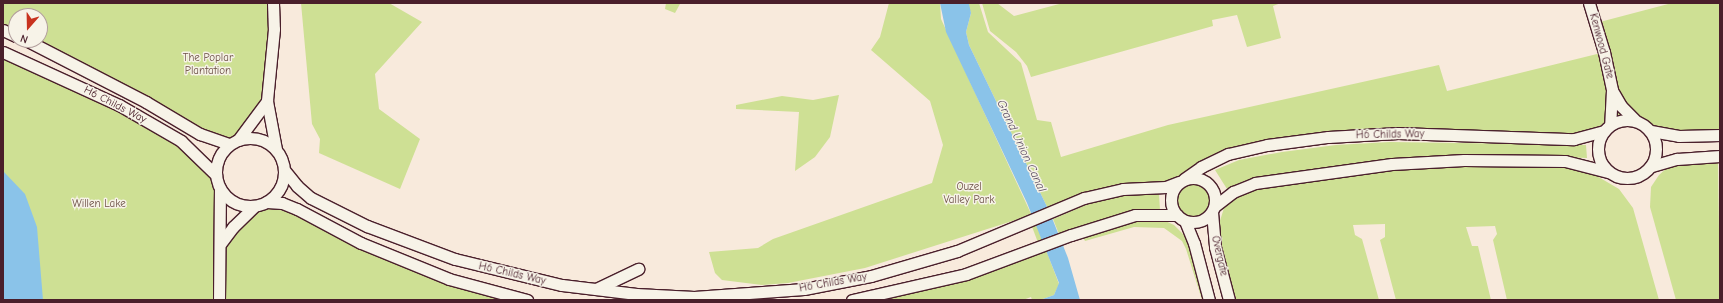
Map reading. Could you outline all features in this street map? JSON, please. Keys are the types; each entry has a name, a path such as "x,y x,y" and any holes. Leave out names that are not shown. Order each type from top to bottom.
{"street":[{"path":"221,243 233,227 280,189 284,167 276,150 267,101 274,36 273,3"},
{"name":"Kenwood Gate","path":"1589,3 1604,52 1612,90 1620,106 1636,121"},
{"name":"H6 Childs Way","path":"42,48 140,98 200,134 234,142"},
{"name":"H6 Childs Way","path":"3,52 118,105 181,141 216,176"},
{"name":"Kenwood Gate","path":"1607,128 1612,90"},
{"path":"219,300 221,243 220,189 216,176 217,162 267,101"},
{"path":"1608,172 1598,156 1598,148 1607,128 1626,120 1636,121 1651,131 1679,136 1718,136"},
{"name":"H6 Childs Way","path":"284,167 297,186 311,198 400,239 494,270 562,285 595,289 636,297 694,297 768,293 871,276 957,251 1013,229 1062,207 1101,194 1166,187 1181,181 1200,167 1228,154 1267,145 1312,139 1398,133 1574,139 1607,128"},
{"path":"1651,131 1657,149 1652,166"},
{"path":"234,142 258,139 276,150"},
{"path":"1213,209 1215,194 1208,183 1196,178 1181,181 1174,188 1170,202 1181,218 1203,220 1213,209 1233,192 1255,183 1392,164 1464,160 1565,162 1608,172 1628,179 1638,177 1652,166 1677,159 1720,156"},
{"path":"220,189 235,203 260,205"},
{"name":"H6 Childs Way","path":"260,205 282,203 297,209 360,243 449,279 527,300"},
{"name":"Overgate","path":"1213,209 1215,247 1229,300"},
{"name":"H6 Childs Way","path":"852,300 966,274 1071,235 1135,215 1181,218"},
{"name":"Overgate","path":"1181,218 1194,243 1210,300"},
{"path":"595,289 638,269"}],"green space":[{"name":"The Poplar Plantation","path":"3,3 273,3 267,101 229,144 42,48 48,48 48,8 8,8 8,32 3,30"},
{"path":"301,3 389,3 422,22 375,74 379,109 420,139 400,189 319,153 320,139 312,124"},
{"path":"666,3 680,4 675,13 665,9"},
{"name":"Ouzel Valley Park","path":"889,3 940,3 941,19 1038,229 1059,284 1054,295 1040,300 1032,300 1031,297 1023,300 852,300 874,296 1040,248 1028,216 865,268 788,283 762,285 722,280 715,273 709,252 758,248 773,239 932,183 943,145 930,101 871,50 880,37"},
{"path":"967,3 979,3 988,32 1021,63 1037,120 1051,122 1061,157 1168,125 1439,65 1447,91 1597,54 1604,52 1596,23 1672,3 1720,3 1720,135 1651,131 1636,121 1626,120 1617,121 1590,136 1435,134 1248,148 1184,179 1138,188 1050,213 969,45 966,32 971,13"},
{"path":"982,3 997,3 1014,16 1063,3 1281,3 1273,6 1281,38 1247,47 1237,15 1212,20 1213,26 1031,77 1027,66 1016,52 990,31"},
{"name":"Willen Lake","path":"3,52 181,141 216,175 220,189 214,207 213,300 3,300"},
{"path":"839,95 830,137 815,157 795,171 799,112 736,109 736,105 782,96 813,100"},
{"path":"1390,142 1586,145 1587,158 1533,156 1297,172 1244,181 1227,189 1215,170 1239,160 1282,152 1336,145"},
{"path":"1718,161 1720,300 1676,300 1650,207 1651,187 1659,175 1668,167"},
{"path":"1495,165 1559,165 1590,172 1619,189 1633,208 1659,300 1507,300 1493,240 1497,234 1495,226 1466,227 1472,246 1478,246 1491,300 1396,300 1380,240 1385,237 1385,224 1353,225 1355,235 1362,239 1379,300 1236,300 1220,242 1218,227 1224,208 1235,197 1262,187 1380,170"},
{"path":"1196,183 1203,185 1208,190 1210,200 1208,210 1203,215 1190,217 1183,215 1178,210 1176,197 1178,190 1183,185"},
{"path":"1128,194 1159,194 1160,210 1137,210 1059,234 1053,219 1100,199"},
{"path":"263,204 269,208 296,213 394,258 527,300 222,300 223,259 226,246 256,206"},
{"path":"1137,219 1161,219 1174,225 1185,236 1205,300 1202,300 1186,249 1182,241 1164,228 1134,227 1085,241 1083,237"}],"water":[{"path":"940,3 969,4 971,13 966,32 969,45 1050,213 1068,258 1080,300 1040,300 1054,295 1059,283 1027,203 946,32"},
{"path":"3,171 25,194 37,227 43,300 3,300"}],"water label":[{"name":"Grand Union Canal","path":"1021,146"}]}
